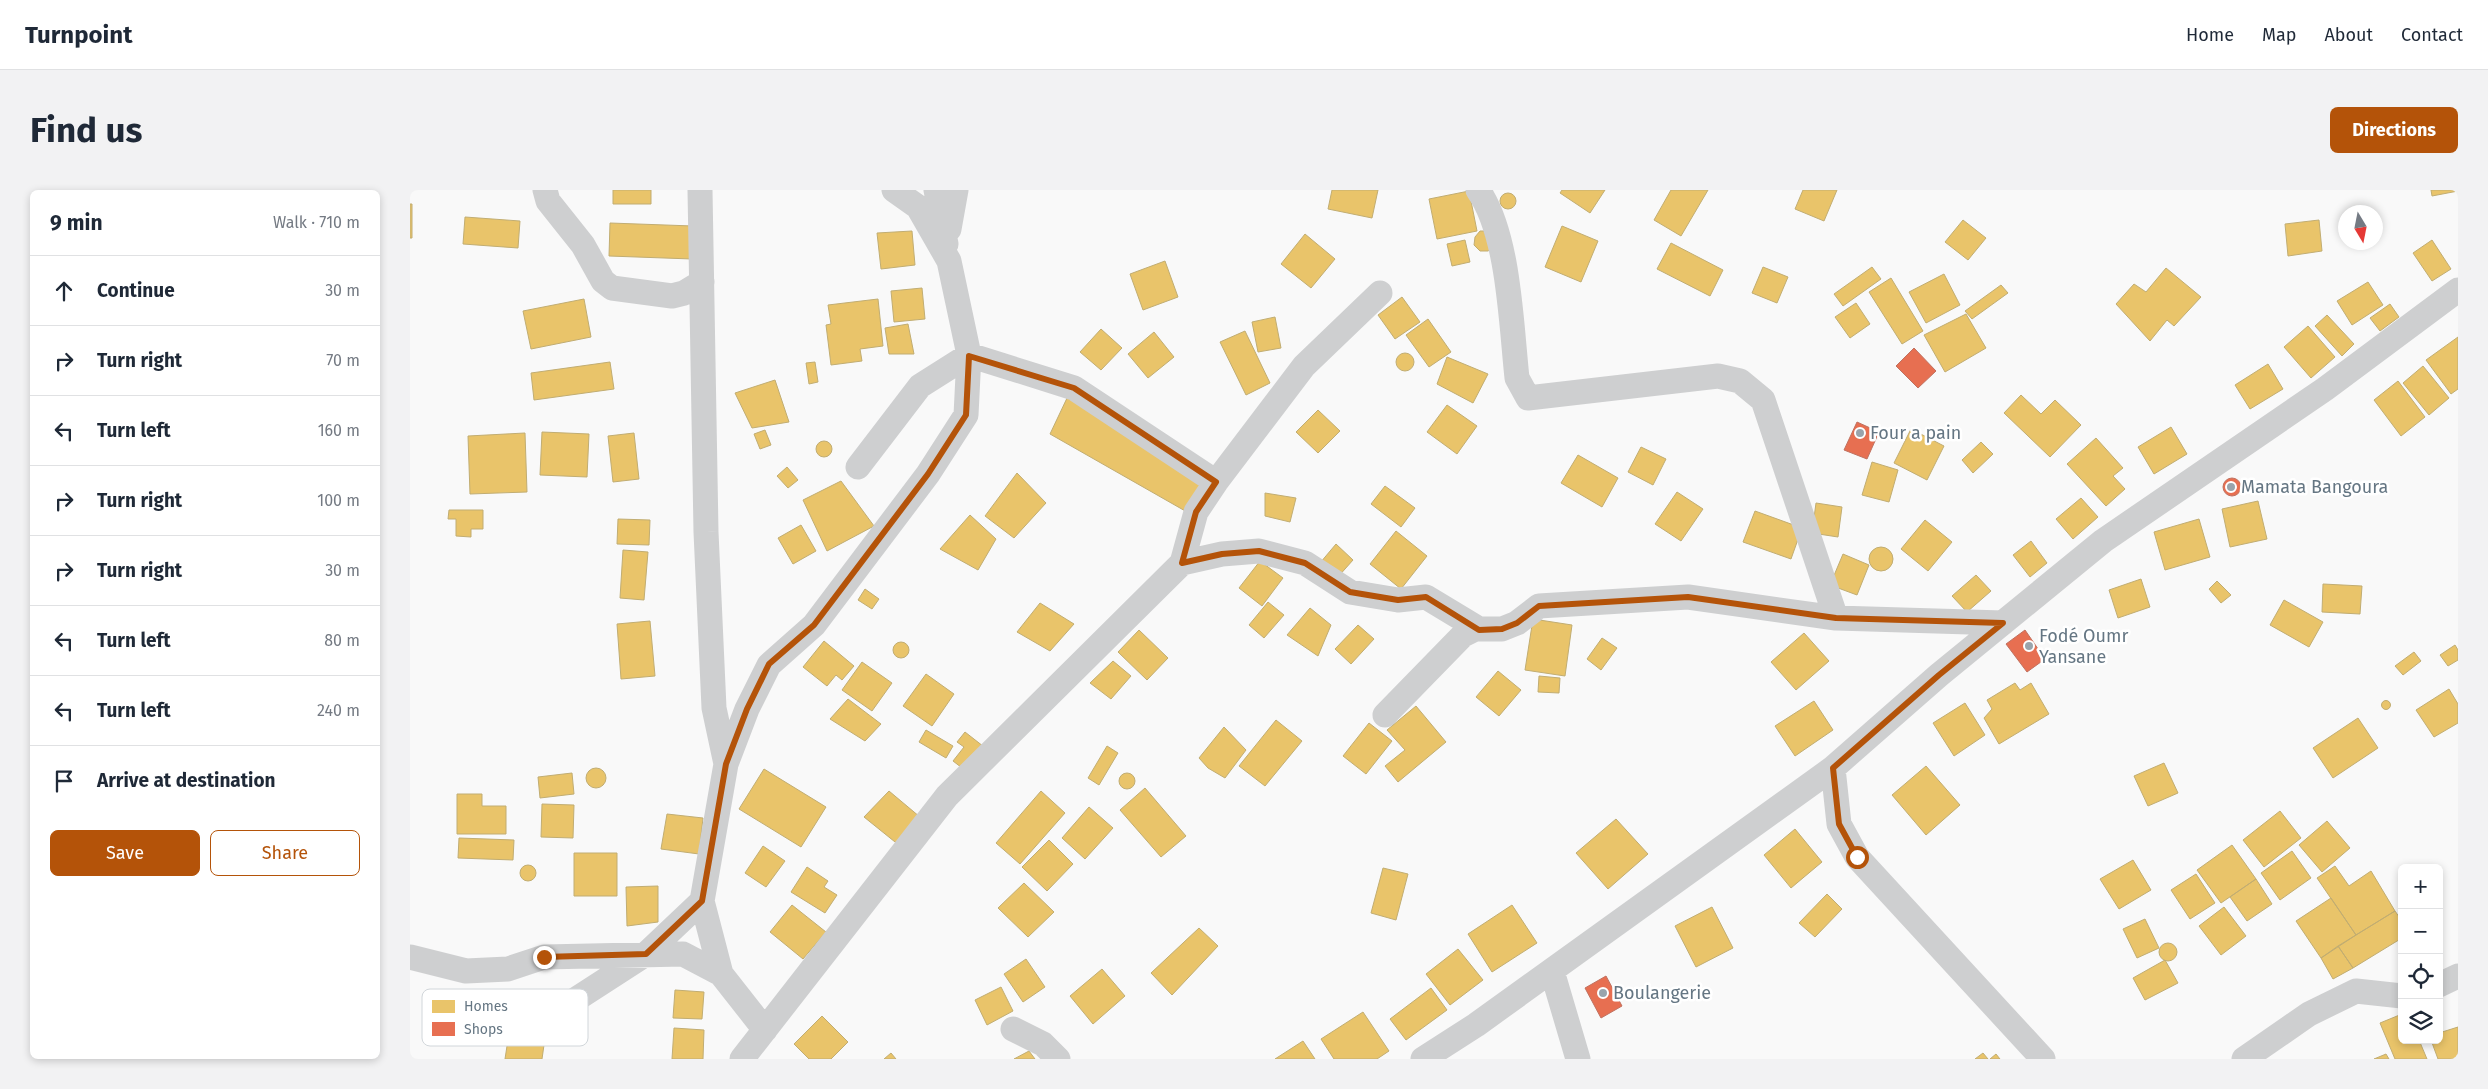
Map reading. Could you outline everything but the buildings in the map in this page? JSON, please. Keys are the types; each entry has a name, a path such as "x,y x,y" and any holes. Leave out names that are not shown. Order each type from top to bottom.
{"street":[{"path":"545,190 548,201 583,245 602,280 612,288 672,296 702,282"},
{"path":"700,190 706,532 713,699 726,764"},
{"path":"894,190 918,207 947,253"},
{"path":"765,1030 721,974 702,901 726,764 747,709 769,664 814,625 928,474 966,415 969,356 936,190"},
{"path":"947,253 956,190"},
{"path":"1478,190 1487,203 1500,239 1517,378 1528,398 1718,376 1740,381 1763,400 1836,618"},
{"path":"1423,1059 1476,1026 1833,768 1939,675 2103,541 2325,389 2458,290"},
{"path":"742,1059 947,796 1182,563 1196,512 1216,482 1304,366 1380,293"},
{"path":"858,467 920,386 969,356 1074,388 1216,482"},
{"path":"1182,563 1222,554 1259,551 1305,563 1350,592 1398,600 1426,597 1479,630"},
{"path":"1385,715 1463,635 1479,630 1502,629 1517,623 1539,606 1688,597 1836,618 2003,623"},
{"path":"1833,768 1839,824 1857,857 2044,1059"},
{"path":"588,992 646,954 702,901"},
{"path":"410,957 466,971 508,970 544,957 683,954 721,974"},
{"path":"1552,971 1578,1059"},
{"path":"2244,1059 2309,1014 2356,991 2398,996"},
{"path":"1013,1029 1043,1044 1058,1059"}],"place":[{"name":"Four a pain","path":"1860,433"},
{"name":"Mamata Bangoura","path":"2231,487"},
{"name":"Fodé Oumr Yansane","path":"2029,646"},
{"name":"Boulangerie","path":"1603,993"}],"route":[{"path":"544,957 646,954 702,901 726,764 747,709 769,664 814,625 928,474 966,415 969,356 1074,388 1216,482 1196,512 1182,563 1222,554 1259,551 1305,563 1350,592 1398,600 1426,597 1479,630 1502,629 1517,623 1539,606 1688,597 1836,618 2003,623 1939,675 1833,768 1839,824 1857,857"}]}
